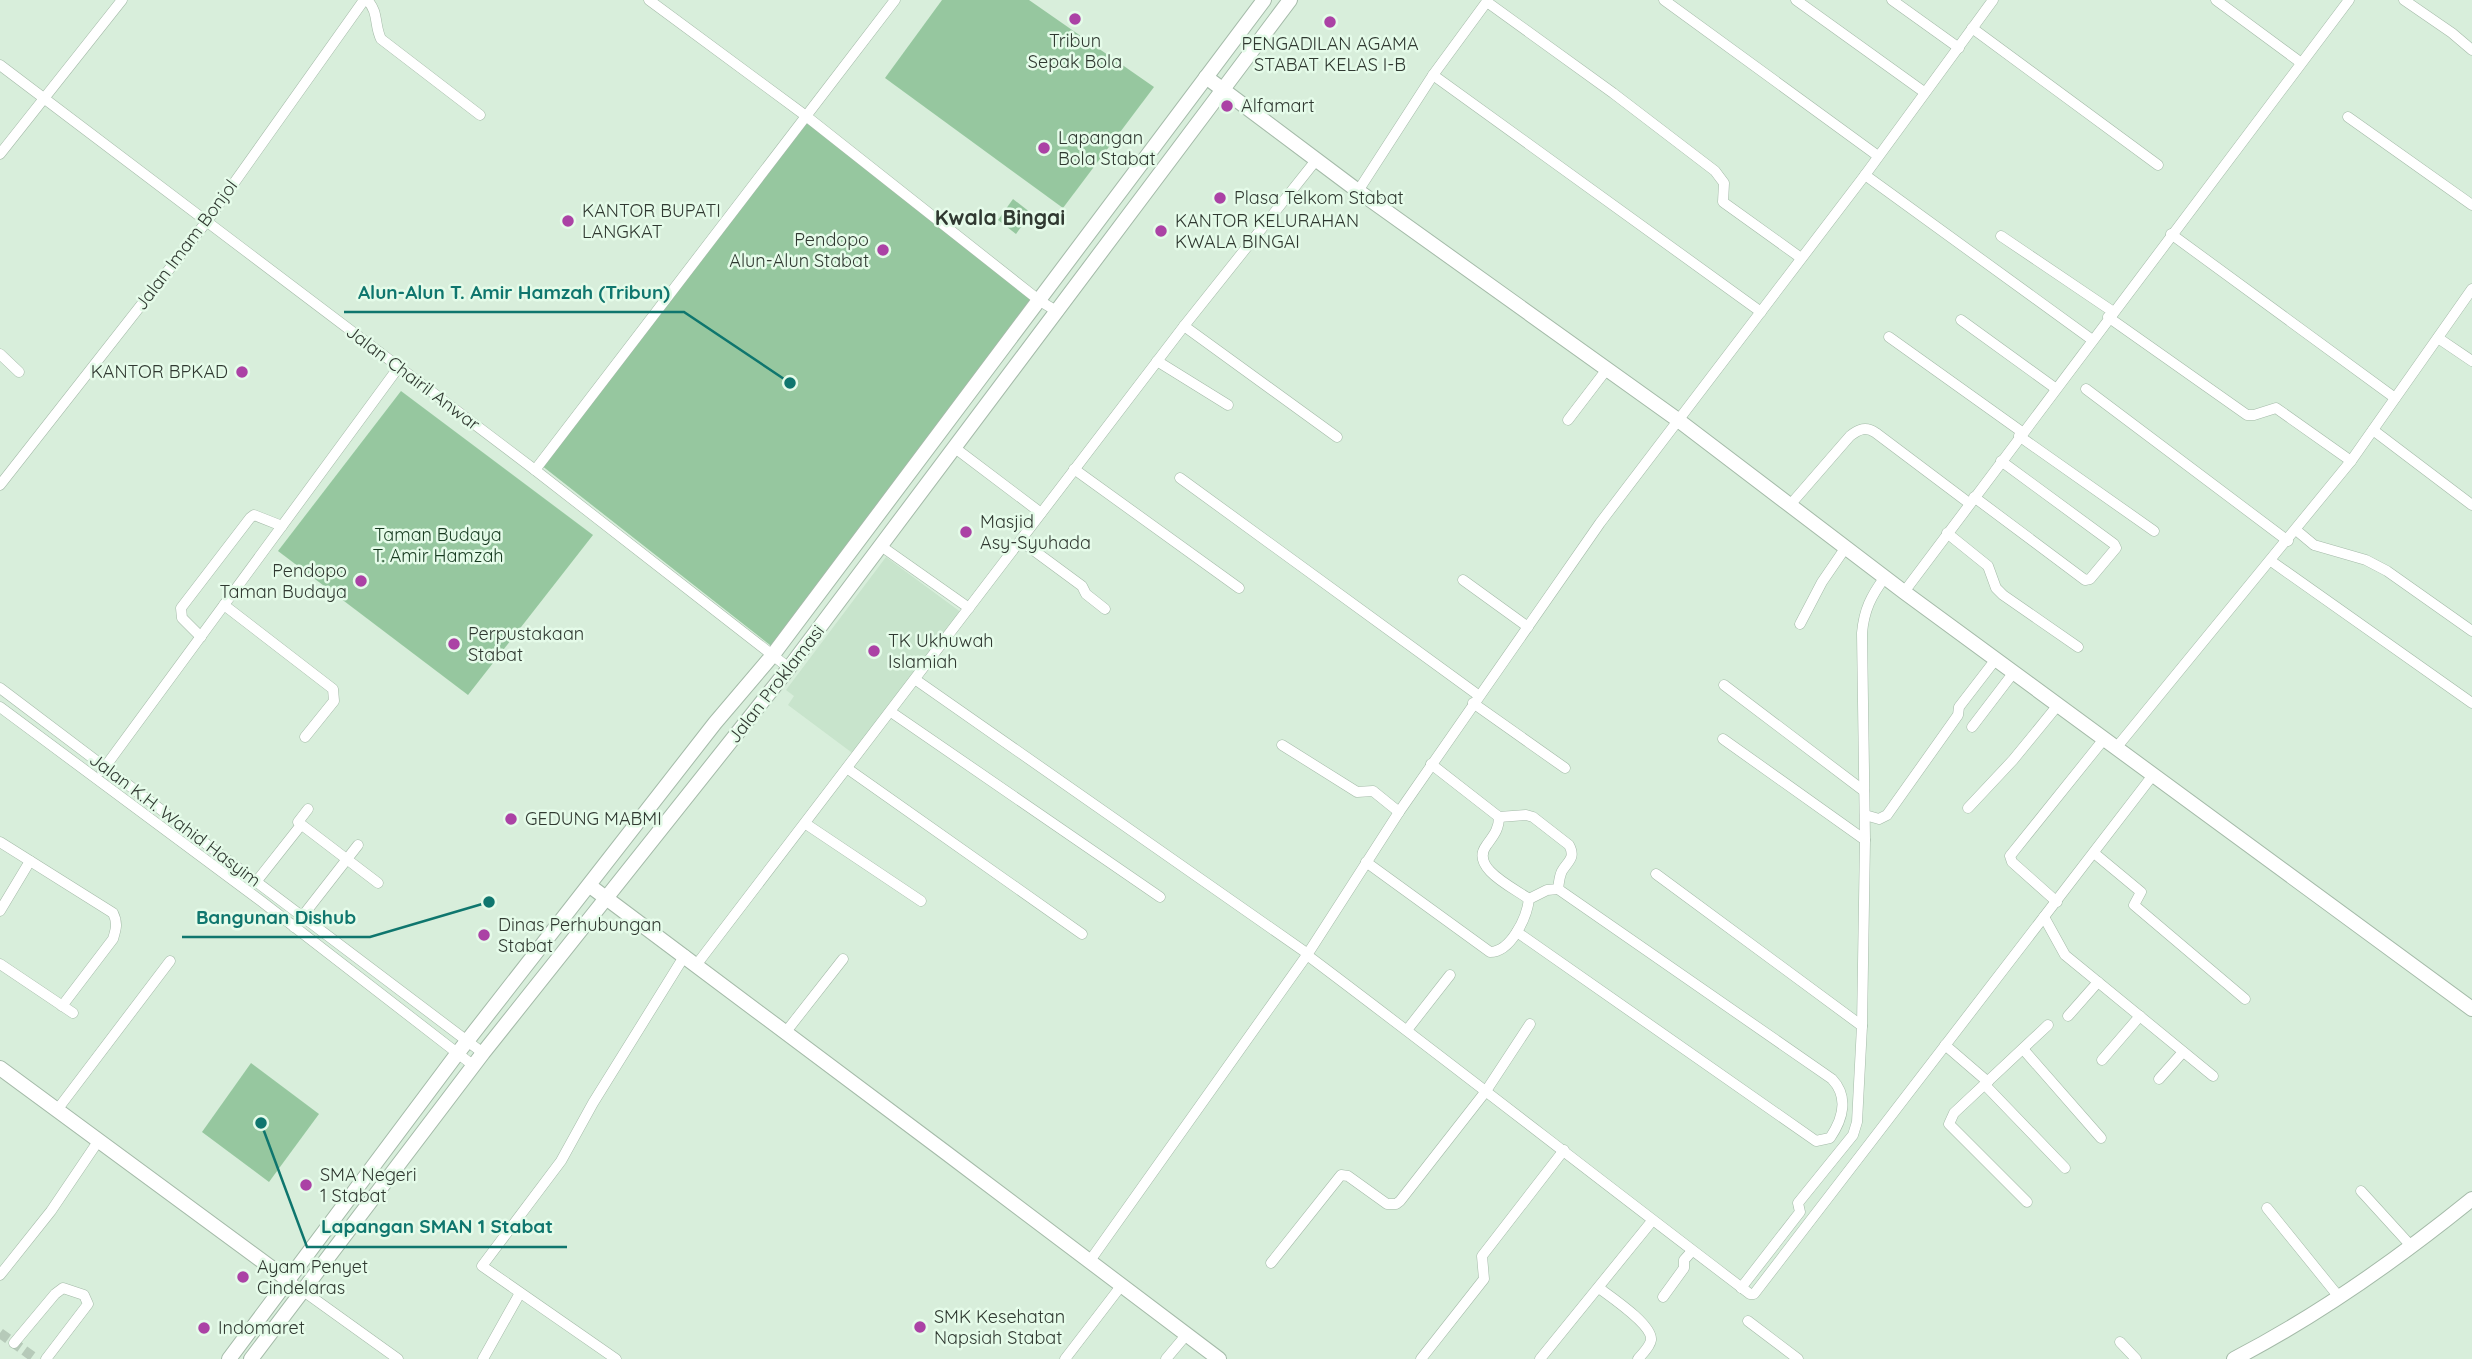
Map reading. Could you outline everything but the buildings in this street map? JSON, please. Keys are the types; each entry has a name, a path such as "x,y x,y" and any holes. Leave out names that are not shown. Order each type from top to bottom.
{"street":[{"path":"0,154 122,0"},
{"path":"365,0 373,7 377,16 377,31 381,39 480,115"},
{"name":"Jalan Imam Bonjol","path":"0,485 207,221 365,0"},
{"path":"649,0 806,116 1040,301 1058,312"},
{"path":"535,470 895,0"},
{"name":"Jalan Proklamasi","path":"229,1359 457,1054 715,723 772,656 1264,0"},
{"name":"Jalan Proklamasi","path":"251,1359 483,1053 789,668 1290,0"},
{"path":"1664,0 1878,156"},
{"path":"1796,0 1924,92"},
{"path":"1892,0 1959,48"},
{"path":"1089,1262 1308,954 1475,699 1601,523 1865,175 1993,0"},
{"path":"2216,0 2300,62"},
{"path":"1904,592 2001,461 2017,430 2085,335 2110,312 2172,234 2349,0"},
{"path":"2404,0 2472,50"},
{"path":"1358,191 1433,75 1487,1 1614,93 1715,171 1724,183 1723,202 1801,258"},
{"path":"1972,28 2158,165"},
{"name":"Jalan Chairil Anwar","path":"0,65 535,470 789,668"},
{"path":"1433,75 1761,312"},
{"path":"1206,77 1358,191 1678,420 1904,592 2472,1009"},
{"path":"2348,117 2472,205"},
{"path":"616,1359 482,1266 561,1161 593,1103 691,960 806,824 1157,360 1317,159"},
{"path":"1865,175 2085,335"},
{"path":"2172,234 2395,398"},
{"path":"2001,236 2099,302 2247,415 2276,408 2351,460"},
{"path":"2057,902 2012,862 2010,856 2288,541 2351,460 2471,295"},
{"path":"1961,320 2050,384"},
{"path":"1184,326 1337,437"},
{"path":"1889,337 2154,531"},
{"path":"2438,338 2472,361"},
{"path":"0,354 19,372"},
{"path":"1157,360 1227,405"},
{"path":"97,779 398,368"},
{"path":"1568,420 1607,369"},
{"path":"2086,388 2288,541"},
{"path":"1790,505 1850,436 1863,428 1870,429 2085,580 2090,579 2116,548 2114,544 2001,461"},
{"path":"2373,430 2472,505"},
{"path":"955,449 1041,513"},
{"path":"1074,469 1239,588"},
{"path":"1180,478 1565,768"},
{"path":"201,636 182,618 181,608 250,518 254,515 282,526"},
{"path":"2296,530 2314,545 2366,560 2387,571 2472,631"},
{"path":"1947,533 1988,566 1996,588 2078,647"},
{"path":"1020,541 1082,586 1086,594 1105,609"},
{"path":"881,546 970,608"},
{"path":"1800,624 1822,582 1846,547"},
{"path":"2271,561 2472,703"},
{"path":"1744,1290 1800,1212 1798,1203 1853,1135 1857,1122 1862,1026 1865,841 1871,817 1864,791 1864,613 1870,598 1885,577"},
{"path":"1463,580 1528,627"},
{"path":"224,605 333,689 334,701 305,737"},
{"path":"1871,817 1887,815 1958,715 1959,707 1996,659"},
{"path":"1972,727 2014,672"},
{"path":"915,680 1308,954 1564,1150 1652,1221 1744,1290 1758,1292 2153,775"},
{"path":"1724,685 1864,791"},
{"path":"0,706 4,691"},
{"name":"Jalan K.H. Wahid Hasyim","path":"4,691 483,1053"},
{"path":"1968,808 2013,760 2058,705"},
{"name":"Jalan K.H. Wahid Hasyim","path":"0,706 474,1066"},
{"path":"891,712 1160,897"},
{"path":"1723,739 1865,841"},
{"path":"1282,745 1357,792 1373,791 1399,812"},
{"path":"1432,764 1499,817 1533,817 1569,845 1572,857 1560,873 1558,889"},
{"path":"848,769 1082,934"},
{"path":"308,809 298,822 378,883"},
{"path":"1499,817 1497,829 1483,848 1483,860 1490,872 1529,899"},
{"path":"806,824 921,901"},
{"path":"256,882 301,825"},
{"path":"0,842 113,913 116,919 117,928 113,939 62,1006"},
{"path":"294,927 358,845"},
{"path":"2094,853 2141,892 2134,905 2245,999"},
{"path":"0,911 30,861"},
{"path":"1366,862 1490,952 1501,950 1517,932 1526,919 1529,899"},
{"path":"1656,874 1862,1026"},
{"path":"590,886 1219,1359"},
{"path":"1517,932 1816,1141 1829,1138 1842,1116 1843,1106 1838,1085 1832,1079 1558,889 1547,890 1529,899"},
{"path":"2044,917 2065,955 2213,1076"},
{"path":"785,1033 843,959"},
{"path":"57,1110 170,961"},
{"path":"0,964 73,1013"},
{"path":"1407,1030 1450,975"},
{"path":"2068,1016 2098,982"},
{"path":"2102,1060 2140,1016"},
{"path":"1271,1264 1341,1175 1348,1176 1387,1204 1396,1204 1486,1091 1531,1024"},
{"path":"2027,1202 1949,1124 1954,1113 2048,1025"},
{"path":"1945,1045 1986,1084 2065,1168"},
{"path":"2023,1049 2101,1138"},
{"path":"2159,1079 2183,1052"},
{"path":"0,1068 398,1359"},
{"path":"0,1275 51,1211 99,1140"},
{"path":"1421,1359 1484,1279 1482,1256 1564,1150"},
{"path":"2361,1191 2412,1247"},
{"path":"2234,1359 2339,1297 2412,1247 2472,1199"},
{"path":"2267,1208 2339,1297"},
{"path":"1540,1359 1652,1221"},
{"path":"1663,1297 1684,1268 1684,1260 1692,1251"},
{"path":"1065,1359 1121,1286"},
{"path":"14,1343 63,1288 84,1295 88,1304 46,1359"},
{"path":"1599,1288 1648,1330 1650,1344 1638,1359"},
{"path":"483,1359 520,1293"},
{"path":"1748,1321 1798,1359"},
{"path":"1166,1359 1187,1334"},
{"path":"2120,1342 2136,1359"}],"shaded area":[{"name":"TK Ukhuwah Islamiah","path":"886,557 962,613 855,755 788,705 794,696 786,690"}],"green space":[{"name":"Lapangan Bola Stabat","path":"942,0 1029,0 1154,87 1063,208 885,78"},
{"path":"806,121 1037,302 775,649 541,465"},
{"path":"1013,199 1031,213 1016,234 998,220"},
{"name":"Taman Budaya T. Amir Hamzah","path":"401,391 593,535 468,695 278,551"},
{"path":"251,1063 319,1114 269,1182 202,1132"}],"tunnel":[{"path":"0,1333 36,1359"}],"place":[{"name":"Tribun Sepak Bola","path":"1075,19"},
{"name":"PENGADILAN AGAMA STABAT KELAS I-B","path":"1330,22"},
{"name":"Alfamart","path":"1227,106"},
{"name":"Lapangan Bola Stabat","path":"1044,148"},
{"name":"Plasa Telkom Stabat","path":"1220,198"},
{"name":"KANTOR BUPATI LANGKAT","path":"568,221"},
{"name":"KANTOR KELURAHAN KWALA BINGAI","path":"1161,231"},
{"name":"Pendopo Alun-Alun Stabat","path":"883,250"},
{"name":"KANTOR BPKAD","path":"242,372"},
{"name":"Alun-Alun T. Amir Hamzah (Tribun)","path":"790,383"},
{"name":"Masjid Asy-Syuhada","path":"966,532"},
{"name":"Pendopo Taman Budaya","path":"361,581"},
{"name":"Perpustakaan Stabat","path":"454,644"},
{"name":"TK Ukhuwah Islamiah","path":"874,651"},
{"name":"GEDUNG MABMI","path":"511,819"},
{"name":"Bangunan Dishub","path":"489,902"},
{"name":"Dinas Perhubungan Stabat","path":"484,935"},
{"name":"Lapangan SMAN 1 Stabat","path":"261,1123"},
{"name":"SMA Negeri 1 Stabat","path":"306,1185"},
{"name":"Ayam Penyet Cindelaras","path":"243,1277"},
{"name":"SMK Kesehatan Napsiah Stabat","path":"920,1327"},
{"name":"Indomaret","path":"204,1328"}],"district":[{"name":"Kwala Bingai","path":"1000,218"}]}
